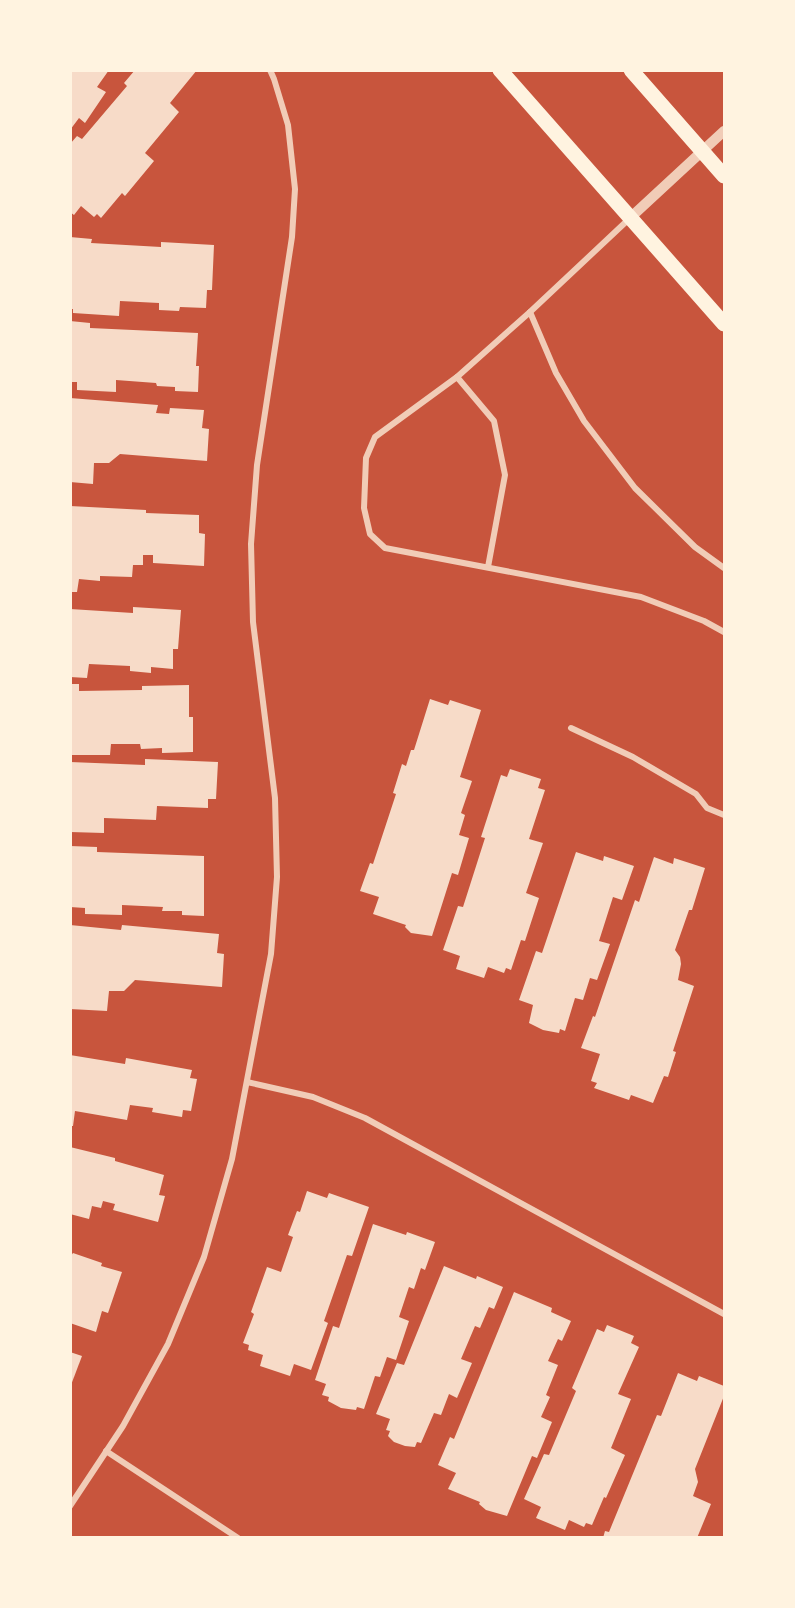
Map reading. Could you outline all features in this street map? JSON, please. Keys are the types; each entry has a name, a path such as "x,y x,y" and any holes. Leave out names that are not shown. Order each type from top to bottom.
{"main road":[{"path":"500,70 724,324"},
{"path":"631,70 724,176"}],"street":[{"path":"70,1506 123,1426 168,1344 204,1257 230,1167 271,954 277,877 274,798 253,622 251,544 257,465 292,237 296,189 288,125 270,70"},
{"path":"724,131 457,377 375,437 366,458 364,508 370,534 385,548 641,597 704,621 724,632"},
{"path":"530,312 556,372 584,421 635,488 695,547 724,568"},
{"path":"457,377 494,421 506,475 488,567"},
{"path":"571,728 642,762 696,794 707,808 724,815"},
{"path":"247,1082 313,1097 365,1118 724,1314"},
{"path":"106,1451 238,1538"}],"building":[{"path":"70,70 109,70 97,87 106,92 85,123 79,118 70,130"},
{"path":"135,70 197,70 170,103 179,112 145,153 154,161 125,196 122,193 101,218 97,214 94,217 81,206 74,215 70,212 70,144 77,136 82,139 127,86 124,83"},
{"path":"70,237 92,239 91,243 161,247 161,242 214,245 212,290 207,290 206,308 180,307 179,311 159,310 159,303 120,301 119,316 73,313 73,309 70,309"},
{"path":"70,321 90,323 90,328 198,333 196,366 199,366 198,392 175,391 175,387 157,386 156,383 116,380 116,392 77,390 77,382 70,382"},
{"path":"70,398 158,405 156,413 169,414 170,408 204,410 202,428 209,429 207,461 120,454 109,463 94,463 93,484 70,482"},
{"path":"70,506 199,515 199,533 205,534 204,566 153,563 153,555 143,555 143,565 133,565 132,577 100,576 100,581 79,579 77,592 70,592"},
{"path":"133,607 181,610 178,649 173,649 173,669 151,667 151,673 130,671 130,666 89,664 87,678 70,677 70,609 133,613"},
{"path":"70,684 79,684 79,691 142,690 142,686 189,685 189,717 193,717 193,752 162,753 162,748 141,749 140,744 111,744 110,755 70,755"},
{"path":"430,699 448,705 450,700 481,710 460,777 472,781 461,813 465,815 459,835 469,838 458,875 452,873 432,936 411,933 405,927 406,925 373,914 379,897 360,891 370,863 373,864 396,794 393,793 402,764 406,766 411,750 414,750"},
{"path":"145,759 218,762 216,799 208,799 208,808 157,806 156,820 104,818 104,833 70,832 70,762 145,765"},
{"path":"510,769 541,779 538,788 545,790 529,839 543,843 526,893 539,898 525,941 521,940 511,970 506,968 504,973 488,967 484,978 456,969 460,956 443,950 458,906 463,907 485,838 481,837 501,775 507,777"},
{"path":"70,846 97,847 97,852 204,856 204,916 182,915 182,911 162,911 163,907 122,905 122,915 85,914 85,908 70,907"},
{"path":"576,852 603,861 604,856 634,866 622,900 613,897 599,941 610,944 597,980 590,978 583,1000 575,998 565,1031 560,1029 559,1033 543,1030 529,1023 533,1005 519,1000 536,951 542,953"},
{"path":"654,857 673,864 674,858 705,868 692,910 689,910 675,950 680,957 681,964 678,980 694,986 673,1051 676,1052 668,1077 664,1076 653,1103 631,1095 629,1100 594,1088 597,1083 591,1081 600,1054 581,1048 593,1016 595,1017 635,900 639,902"},
{"path":"70,925 121,930 122,925 219,934 217,953 224,954 222,987 135,980 124,991 109,991 107,1011 70,1009"},
{"path":"70,1055 125,1064 126,1058 192,1070 190,1078 197,1079 191,1111 183,1110 182,1117 152,1112 153,1108 130,1105 127,1120 75,1111 73,1126 70,1126"},
{"path":"70,1147 115,1158 115,1161 164,1175 159,1195 165,1196 158,1222 113,1210 115,1204 103,1201 101,1208 92,1206 89,1219 70,1214"},
{"path":"307,1191 327,1198 329,1193 369,1207 352,1256 347,1255 324,1321 328,1323 311,1370 294,1364 290,1376 260,1366 263,1355 248,1350 249,1345 243,1343 267,1267 281,1272 293,1237 288,1235 297,1211 300,1212"},
{"path":"373,1224 435,1242 425,1270 421,1268 414,1289 409,1287 399,1317 409,1321 396,1360 387,1357 380,1377 375,1376 364,1409 357,1407 356,1410 341,1408 328,1401 329,1397 322,1395 326,1384 315,1380 333,1326 339,1328"},
{"path":"73,1253 102,1263 101,1266 122,1272 108,1313 102,1311 96,1332 70,1323 70,1257"},
{"path":"444,1266 503,1287 494,1309 489,1307 480,1328 475,1326 461,1359 472,1363 457,1398 449,1394 441,1415 434,1413 421,1443 417,1442 415,1447 405,1446 394,1442 388,1436 390,1431 386,1430 390,1419 376,1414 397,1363 404,1365"},
{"path":"514,1292 552,1308 551,1312 571,1321 562,1341 558,1339 548,1361 558,1365 546,1395 550,1397 541,1417 552,1422 537,1458 532,1456 507,1516 486,1510 479,1504 480,1502 448,1489 456,1473 438,1465 450,1437 454,1439"},
{"path":"607,1325 634,1336 631,1343 639,1347 618,1394 631,1399 611,1448 625,1455 592,1525 586,1523 584,1527 569,1520 565,1530 536,1518 541,1507 524,1499 544,1454 549,1455 576,1391 572,1388 597,1329 604,1332"},
{"path":"70,1352 82,1356 71,1385 70,1385"},
{"path":"678,1373 697,1381 699,1376 724,1386 724,1396 695,1469 698,1482 693,1496 711,1504 697,1538 603,1538 605,1531 609,1532 657,1415 661,1416"}]}
